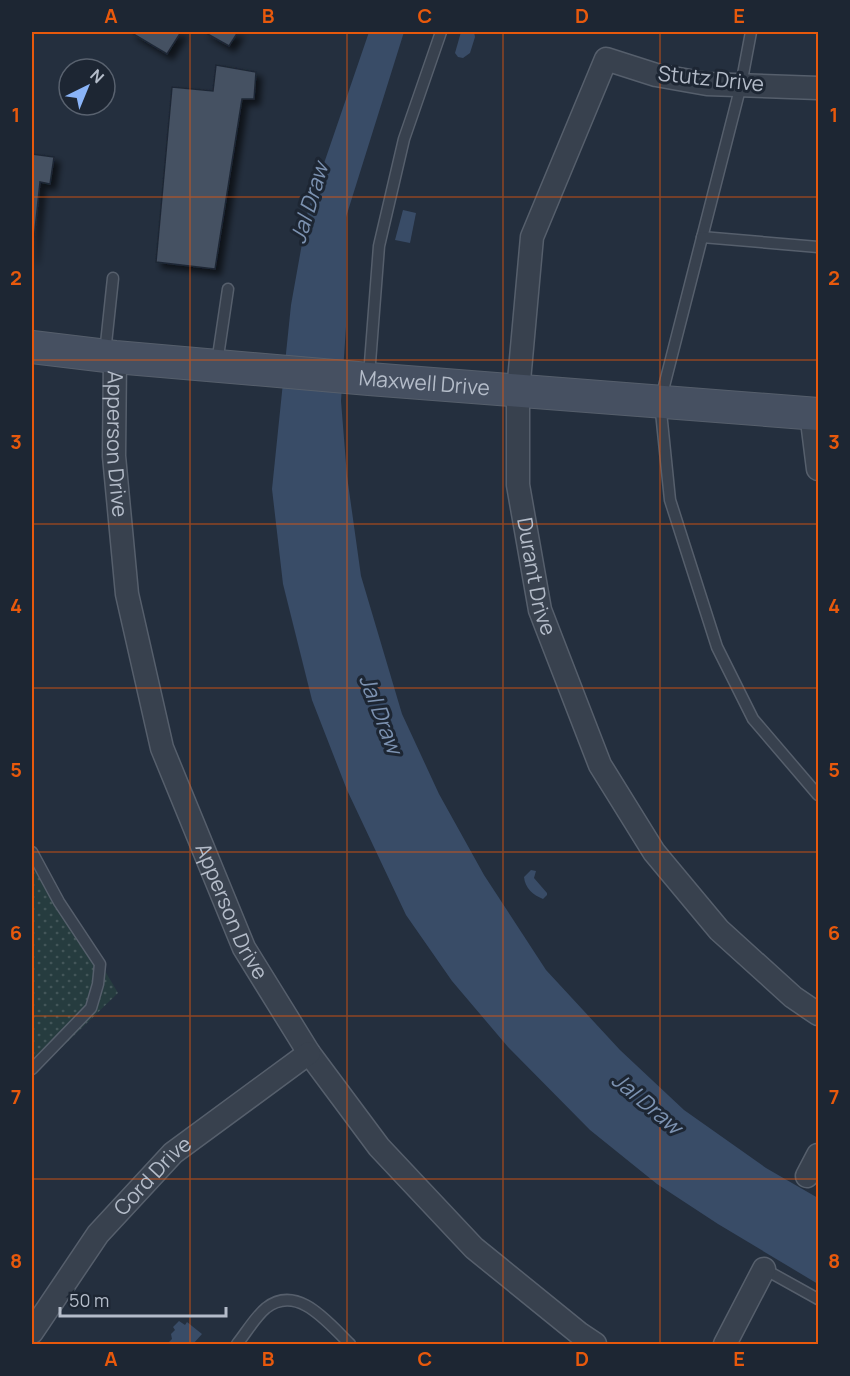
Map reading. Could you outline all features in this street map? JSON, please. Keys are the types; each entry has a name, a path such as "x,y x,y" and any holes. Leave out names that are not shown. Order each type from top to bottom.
{"street":[{"name":"Stutz Drive","path":"606,59 656,75 707,84 819,88"},
{"name":"Durant Drive","path":"606,59 532,237 518,392 519,485 540,610 600,765 654,852 718,930 793,997 819,1014"},
{"name":"Maxwell Drive","path":"32,347 110,357 518,392 815,413"},
{"name":"Apperson Drive","path":"110,357 114,456 126,594 162,748 244,948 309,1053 379,1147 474,1248 595,1344"},
{"path":"815,413 819,469"},
{"name":"Cord Drive","path":"32,1332 98,1234 173,1153 309,1053"},
{"path":"807,1176 819,1155"},
{"path":"724,1344 764,1269"}],"lane":[{"path":"369,379 379,246 404,139 441,32"},
{"path":"751,32 741,85 660,402 670,500 717,647 753,719 819,795"},
{"path":"702,237 819,247"},
{"path":"110,357 113,278"},
{"path":"217,366 228,289"},
{"path":"32,852 59,902 100,964 92,1008 32,1069"},
{"path":"764,1269 819,1299"},
{"path":"237,1344 265,1309 277,1301 290,1299 314,1310 350,1344"}],"green space":[{"path":"32,848 118,993 32,1076"}],"water":[{"name":"Jal Draw","path":"369,32 404,32 346,217 346,327 341,401 347,476 361,576 402,714 439,794 484,875 546,970 620,1050 684,1110 766,1168 818,1198 818,1284 657,1184 590,1130 508,1047 452,981 406,915 347,790 312,700 283,584 272,489 291,305 308,210"},
{"path":"461,32 474,32 475,37 470,53 463,58 458,57 455,53"},
{"path":"403,210 416,213 410,243 395,240"},
{"path":"531,870 536,871 534,878 547,893 543,899 526,885 524,877"},
{"path":"179,1321 185,1325 187,1322 202,1334 193,1344 167,1344 172,1339 171,1334 175,1330 173,1327"}],"building":[{"path":"130,32 181,32 167,54"},
{"path":"204,32 238,32 229,46"},
{"path":"216,65 256,72 254,99 242,99 215,269 156,262 172,87 213,91"},
{"path":"32,154 54,157 50,184 40,182 32,259"}]}
